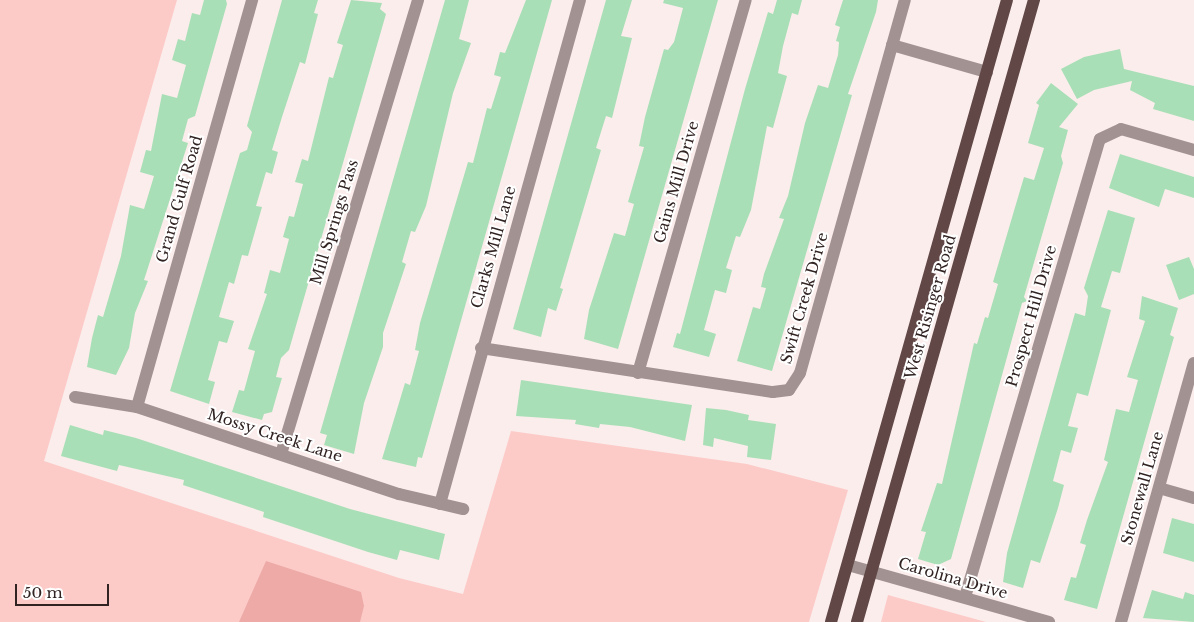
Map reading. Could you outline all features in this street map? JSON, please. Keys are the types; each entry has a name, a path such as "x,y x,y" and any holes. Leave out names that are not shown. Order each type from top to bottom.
{"main road":[{"name":"West Risinger Road","path":"831,622 1007,0"},
{"name":"West Risinger Road","path":"857,622 1034,0"}],"street":[{"name":"Grand Gulf Road","path":"137,407 252,0"},
{"name":"Mill Springs Pass","path":"280,454 418,0"},
{"name":"Clarks Mill Lane","path":"440,504 580,0"},
{"name":"Gains Mill Drive","path":"638,373 746,0"},
{"name":"Swift Creek Drive","path":"482,348 773,392 789,390 800,373 905,0"},
{"path":"892,45 986,72"},
{"name":"Prospect Hill Drive","path":"965,597 1100,139 1121,129 1194,150"},
{"name":"Stonewall Lane","path":"1121,622 1194,363"},
{"name":"Mossy Creek Lane","path":"75,398 137,407 280,454 440,504 463,509"},
{"path":"1159,488 1194,498"},
{"name":"Carolina Drive","path":"848,565 1049,622"}],"shaded area":[{"path":"0,0 177,0 44,461 399,578 463,594 511,431 747,464 848,490 809,622 0,622"},
{"path":"266,561 361,592 364,606 360,622 239,622"},
{"path":"888,595 986,622 881,622"}],"building":[{"path":"204,0 226,0 227,4 195,116 188,119 182,141 188,143 144,280 148,281 135,313 129,348 116,375 87,367 98,315 103,317 121,256 130,205 144,209 154,176 140,172 146,150 151,151 162,94 177,98 186,65 172,60 178,39 185,41 192,13 200,15"},
{"path":"282,0 318,0 314,13 318,14 305,64 300,62 272,150 278,152 272,174 266,172 256,206 262,207 248,256 242,255 234,284 229,282 219,317 234,321 227,343 219,341 208,380 215,382 209,404 170,391 240,153 247,150 252,132 247,126"},
{"path":"351,0 382,3 380,9 386,14 289,350 281,358 276,377 282,378 272,412 264,414 262,420 232,412 239,390 244,391 255,351 248,349 267,294 264,293 270,270 280,273 289,239 283,237 289,216 294,217 303,184 295,182 302,159 308,161 329,77 333,78 343,45 337,43"},
{"path":"445,0 469,0 459,39 471,43 453,93 426,206 415,232 411,231 402,262 406,264 383,333 383,347 364,403 354,454 324,445 327,435 320,433"},
{"path":"526,0 552,0 422,458 418,457 416,467 382,459 405,383 410,385 419,351 415,350 420,323 468,162 473,163 487,108 491,109 501,77 494,75 500,52 505,53"},
{"path":"606,0 632,0 621,36 632,38 612,118 606,116 596,148 601,150 560,288 563,289 556,311 548,308 541,337 513,329"},
{"path":"664,0 718,0 618,349 584,339 589,310 614,233 625,236 634,204 628,202 644,147 639,146 645,117 664,49 668,50 674,42 683,8 663,3"},
{"path":"777,0 802,0 798,15 792,13 783,46 778,73 787,76 773,128 767,126 751,210 740,237 736,236 726,268 732,270 726,293 715,290 704,330 716,334 709,357 673,347 677,333 680,334 745,89 768,12 773,14"},
{"path":"843,0 878,0 876,12 848,94 852,95 772,371 737,361 753,307 760,309 766,288 761,287 764,274 784,219 779,218 788,196 805,123 818,85 828,88 838,55 839,42 836,41 840,27 835,25"},
{"path":"1120,49 1124,69 1194,86 1194,121 1153,109 1155,103 1130,90 1132,81 1094,90 1077,99 1061,69 1084,57"},
{"path":"1051,83 1078,104 1059,127 1068,130 1061,156 1063,163 1024,297 1027,301 1022,303 951,559 938,565 918,559 926,532 921,531 937,483 942,484 974,343 977,344 985,317 988,318 998,284 993,282 1024,177 1034,180 1044,148 1028,143 1039,105 1036,103"},
{"path":"1120,154 1194,177 1194,198 1165,189 1159,207 1109,188"},
{"path":"1108,210 1135,218 1120,273 1112,271 1101,307 1111,310 1088,396 1077,393 1068,426 1078,428 1071,453 1061,450 1053,481 1064,485 1058,508 1040,563 1031,560 1023,588 1003,582 1007,553 1075,313 1085,316 1088,296 1084,288"},
{"path":"1189,257 1194,269 1194,294 1179,300 1166,265"},
{"path":"1142,296 1178,308 1170,335 1174,337 1097,609 1064,600 1071,577 1076,578 1086,545 1080,543 1108,462 1104,460 1116,409 1129,412 1138,380 1127,377 1145,321 1139,319"},
{"path":"521,380 692,405 685,441 630,427 600,424 599,428 575,424 576,420 516,416"},
{"path":"706,408 749,415 748,420 776,424 771,460 747,457 748,446 714,438 713,447 703,445"},
{"path":"70,425 103,435 104,430 136,438 350,509 445,534 439,560 400,550 397,560 263,517 264,512 183,485 184,480 119,465 117,471 61,456"},
{"path":"1172,518 1194,524 1194,562 1163,553"},
{"path":"1152,590 1183,599 1185,592 1194,595 1194,622 1143,618"}]}
